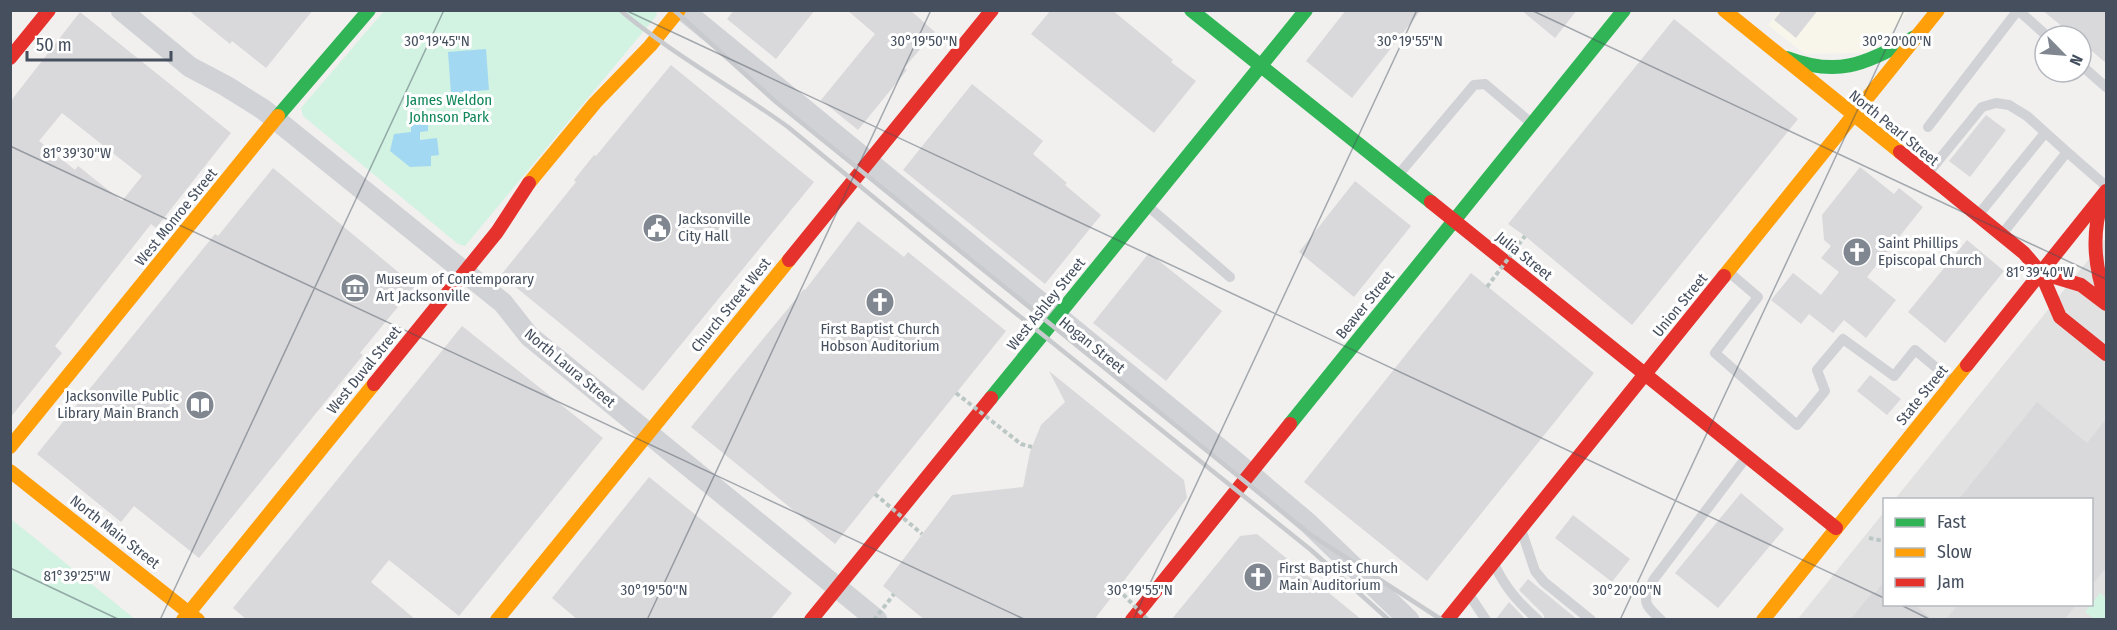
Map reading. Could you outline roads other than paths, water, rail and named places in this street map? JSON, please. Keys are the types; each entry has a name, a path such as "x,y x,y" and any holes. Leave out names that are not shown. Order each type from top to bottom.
{"street":[{"path":"10,58 49,10"},
{"name":"North Laura Street","path":"121,10 190,67 226,86 276,119 503,303 529,336 876,620"},
{"name":"West Monroe Street","path":"10,447 309,78 369,10"},
{"name":"Hogan Street","path":"681,10 1250,474 1308,523 1409,620"},
{"name":"West Duval Street","path":"190,617 504,224 528,185 595,103 681,10"},
{"name":"Church Street West","path":"497,620 868,163 977,20 992,10"},
{"name":"Julia Street","path":"1191,10 1209,20 1260,67 1836,528"},
{"name":"West Ashley Street","path":"811,620 1306,10"},
{"name":"Beaver Street","path":"1132,620 1624,10"},
{"name":"North Pearl Street","path":"1724,10 2024,253 2041,273 2060,317 2106,354"},
{"name":"Union Street","path":"1447,620 1938,10"},
{"path":"1780,56 1810,66 1838,68 1862,63 1917,36"},
{"path":"2106,190 2096,218 2094,247 2098,277 2106,303"},
{"name":"State Street","path":"1763,620 2106,190"},
{"path":"2041,273 2081,285 2106,303"},
{"name":"North Main Street","path":"10,471 190,617"}],"lane":[{"path":"1928,127 2018,10 2034,24"},
{"path":"2093,76 2106,87"},
{"path":"1398,176 1473,85 1485,84 1532,124"},
{"path":"1926,175 1982,107 1996,103 2009,105 2027,116 2106,190"},
{"path":"1978,216 2045,133"},
{"path":"2001,235 2067,152"},
{"path":"1147,206 1230,277"},
{"path":"1728,271 1758,297 1715,353 1797,425 1825,391 1817,370 1843,339 1894,376 1915,350 1953,382"},
{"path":"1661,620 1646,606 1644,599 1646,593 1654,579 1747,458"},
{"path":"1521,529 1535,571 1544,582 1591,620"},
{"path":"1493,562 1515,600 1538,620"},
{"path":"1468,593 1486,620"}],"water":[{"path":"486,49 489,90 451,93 448,52"},
{"path":"428,120 428,131 420,132 420,140 437,138 439,155 431,156 431,166 410,167 390,151 394,134 411,132 411,124"}],"railway":[{"path":"620,10 660,41 788,127 1311,550 1389,620"},
{"path":"674,10 776,102 1311,535 1442,620"}],"place":[{"name":"Jacksonville City Hall","path":"657,228"},
{"name":"Saint Phillips Episcopal Church","path":"1857,252"},
{"name":"Museum of Contemporary Art Jacksonville","path":"355,288"},
{"name":"First Baptist Church Hobson Auditorium","path":"880,302"},
{"name":"Jacksonville Public Library Main Branch","path":"200,405"},
{"name":"First Baptist Church Main Auditorium","path":"1258,577"}],"park label":[{"name":"James Weldon Johnson Park","path":"449,108"}]}
